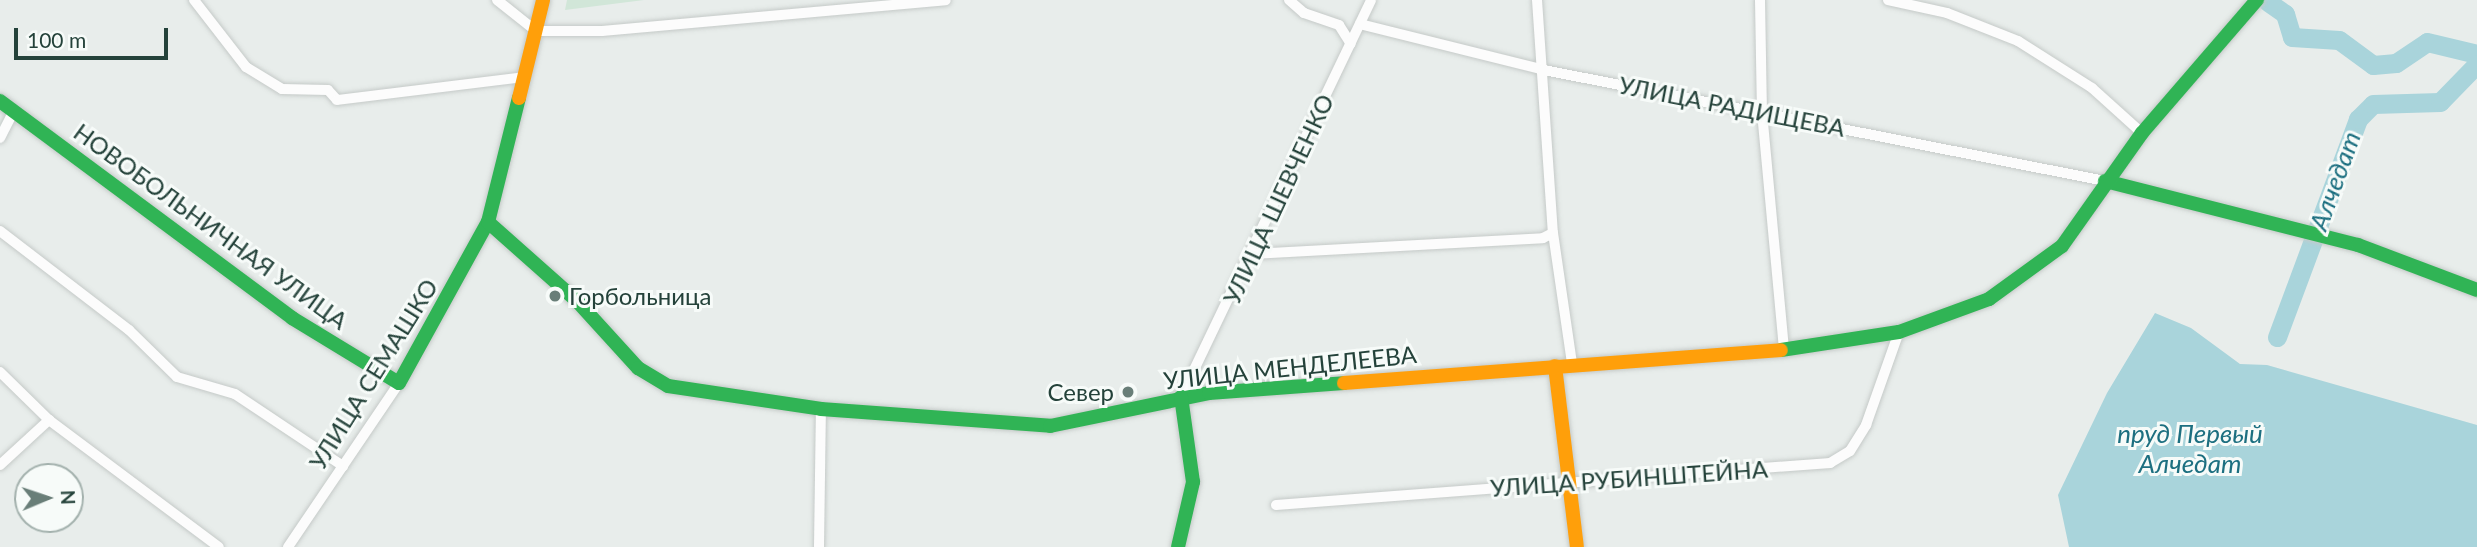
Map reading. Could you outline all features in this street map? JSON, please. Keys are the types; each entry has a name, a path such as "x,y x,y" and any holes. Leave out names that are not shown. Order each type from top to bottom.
{"street":[{"path":"194,0 246,67 282,89 328,90 337,100 525,77"},
{"path":"497,0 536,31 602,31 946,0"},
{"name":"УЛИЦА СЕМАШКО","path":"288,547 399,383 488,222 543,0"},
{"path":"1289,0 1304,13 1339,25 1351,44"},
{"name":"УЛИЦА ШЕВЧЕНКО","path":"1181,397 1252,254 1371,0"},
{"path":"1537,0 1544,70 1553,233 1572,364"},
{"path":"1759,0 1762,112 1784,349"},
{"path":"1888,0 1947,13 2018,41 2092,88 2142,133"},
{"name":"УЛИЦА МЕНДЕЛЕЕВА","path":"488,222 577,301 638,368 668,386 821,409 1050,426 1181,397 1784,349 1899,332 1989,299 2063,246 2105,181 2142,133 2257,0"},
{"name":"УЛИЦА РАДИЩЕВА","path":"1360,24 1544,70 2105,181"},
{"name":"НОВОБОЛЬНИЧНАЯ УЛИЦА","path":"0,101 292,318 399,383"},
{"path":"0,138 14,111"},
{"path":"2105,181 2358,245 2477,290"},
{"path":"0,231 129,330 177,377 200,389 235,394 343,466"},
{"path":"1252,254 1543,238 1553,233"},
{"name":"УЛИЦА РУБИНШТЕЙНА","path":"1276,505 1830,463 1850,451 1866,425 1899,332"},
{"path":"1555,366 1577,547"},
{"path":"0,372 49,420 219,547"},
{"path":"1178,547 1193,482 1181,397"},
{"path":"819,547 821,409"},
{"path":"0,465 49,420"}],"green space":[{"path":"567,0 644,0 565,10"}],"water":[{"name":"пруд Первый Алчедат","path":"2155,313 2191,328 2240,364 2267,365 2477,425 2477,547 2069,547 2058,495 2107,393"}],"waterway":[{"path":"2268,2 2285,14 2292,37 2339,40 2373,65 2396,63 2427,42 2477,54"},
{"name":"Алчедат","path":"2277,337 2358,119 2373,104 2440,102 2477,64"}],"traffic: fast":[{"path":"1781,350 1899,332 1989,299 2062,246 2142,133 2257,0"},
{"path":"0,101 292,318 399,383 488,222 519,98"},
{"path":"2105,181 2358,245 2477,290"},
{"path":"488,222 577,301 638,368 668,386 821,409 1050,426 1209,393 1344,383"},
{"path":"1178,547 1193,482 1181,397"}],"traffic: slow":[{"path":"519,98 543,0"},
{"path":"1344,383 1781,350"},
{"path":"1555,366 1577,547"}],"place":[{"name":"Горбольница","path":"555,296"},
{"name":"Север","path":"1128,392"}]}
